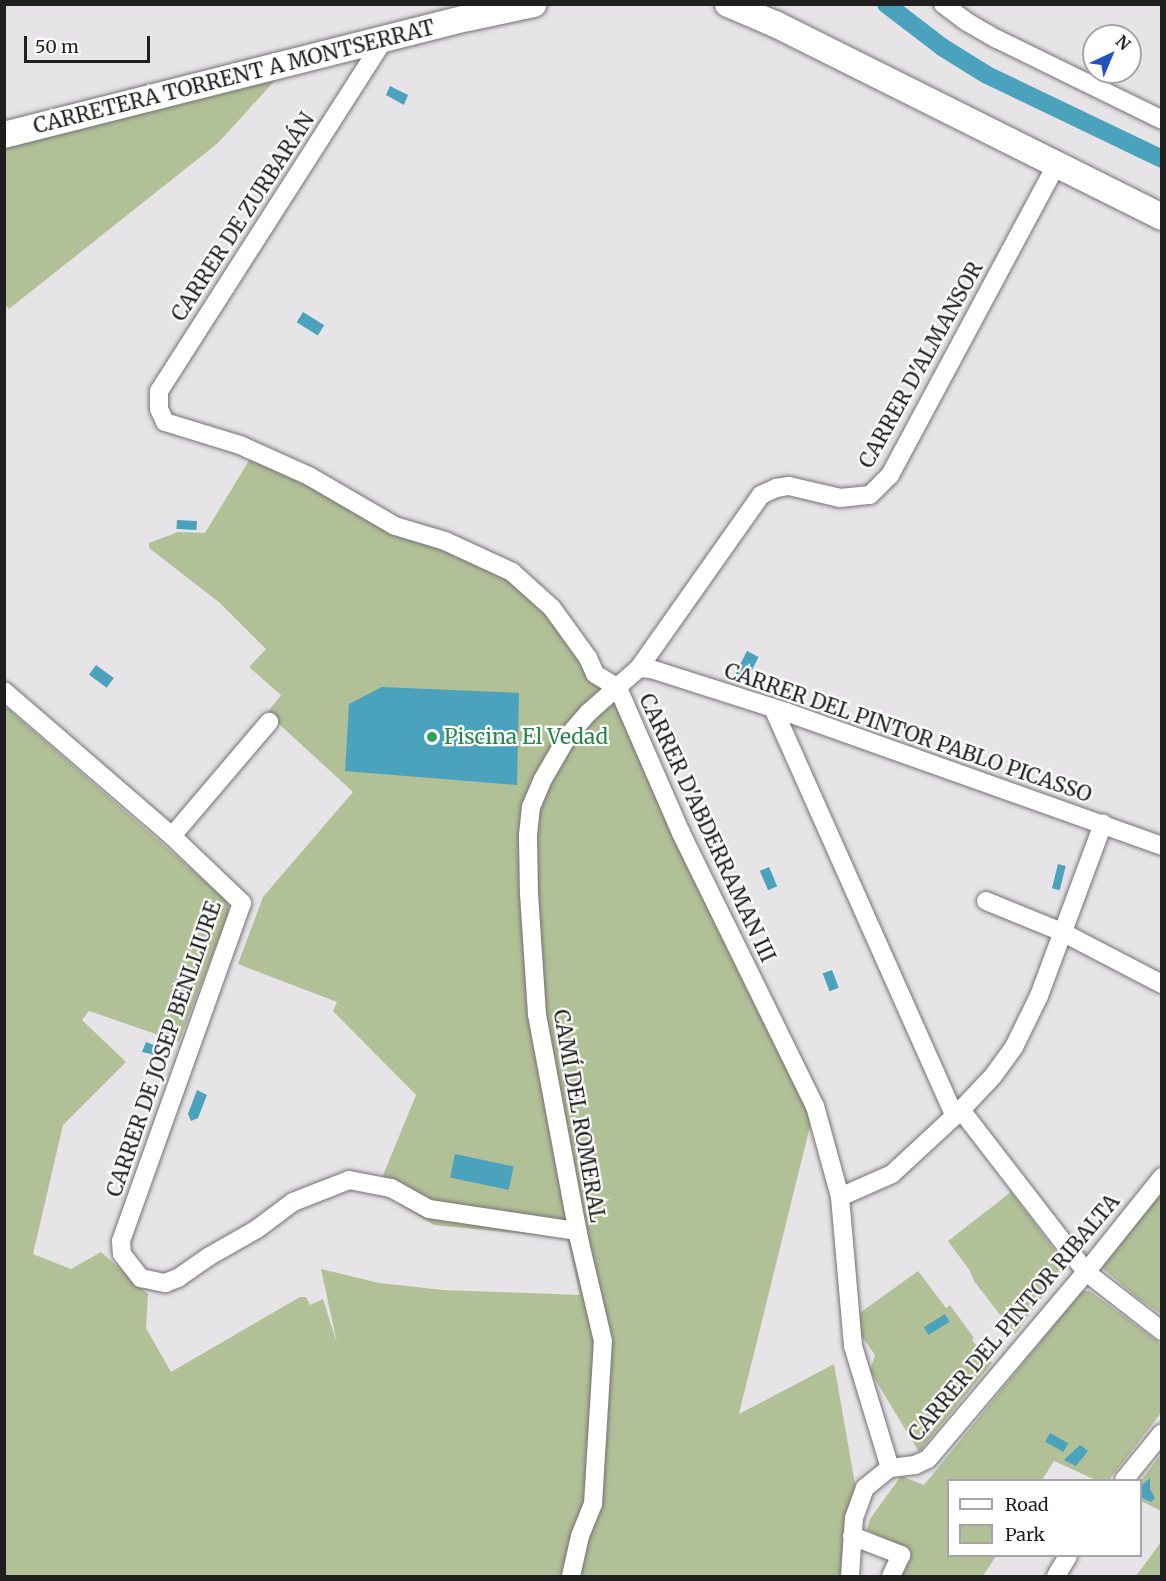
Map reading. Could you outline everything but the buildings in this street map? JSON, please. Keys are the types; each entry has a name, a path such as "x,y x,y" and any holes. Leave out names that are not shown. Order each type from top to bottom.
{"main road":[{"name":"CARRETERA TORRENT A MONTSERRAT","path":"4,135 383,41 465,11 534,4"},
{"path":"728,4 776,24 1161,217"}],"street":[{"path":"944,4 967,22 997,39 1161,120"},
{"name":"CARRER DE ZURBARÁN","path":"165,422 159,409 159,391 383,41"},
{"name":"CARRER D'ALMANSOR","path":"618,688 639,668 761,495 776,488 789,486 840,498 870,495 890,475 1056,166"},
{"name":"CARRER D'ABDERRAMAN III","path":"165,422 240,445 309,476 395,526 445,541 512,572 552,608 588,658 595,674 618,688 681,833 815,1106 840,1197 853,1346 890,1468"},
{"name":"CARRER DEL PINTOR PABLO PICASSO","path":"639,668 651,669 773,708 1161,846"},
{"name":"CAMÍ DEL ROMERAL","path":"571,1576 580,1536 592,1504 603,1341 577,1231 537,1014 528,835 531,807 543,779 563,745 588,712 618,688"},
{"name":"CARRER DE JOSEP BENLLIURE","path":"4,691 172,836 242,903 122,1241 122,1254 141,1278 165,1283 178,1278 208,1257 257,1229 293,1202 349,1180 391,1188 429,1209 577,1231"},
{"path":"773,708 958,1113 1086,1272 1161,1330"},
{"path":"172,836 269,722"},
{"path":"840,1197 892,1174 958,1113 993,1076 1014,1047 1039,996 1102,824"},
{"path":"986,901 1062,932 1161,984"},
{"name":"CARRER DEL PINTOR RIBALTA","path":"890,1468 915,1466 928,1459 1086,1272 1161,1177"},
{"path":"1125,1479 1161,1433"},
{"path":"850,1576 854,1518 865,1488 890,1468"},
{"path":"852,1536 901,1555 891,1576"},
{"path":"1056,1576 1067,1557"}],"green space":[{"path":"278,77 218,143 9,309 5,304 5,147"},
{"path":"253,454 512,572 618,688 815,1106 739,1414 834,1364 864,1535 856,1576 5,1576 4,711 7,708 222,896 228,903 229,912 179,1042 89,1011 82,1020 126,1062 63,1125 33,1254 71,1269 101,1252 148,1294 146,1328 171,1372 300,1297 306,1297 310,1305 323,1299 337,1343 321,1269 379,1283 443,1290 580,1295 567,1238 434,1225 377,1190 416,1095 333,1011 337,1002 238,964 263,897 353,792 267,713 281,695 249,667 266,649 220,603 149,548 149,543 178,532 205,533"},
{"path":"1161,1190 1161,1314 1102,1268"},
{"path":"1011,1192 1066,1265 1015,1334 974,1281 970,1271 948,1241"},
{"path":"918,1271 946,1308 950,1305 974,1338 972,1340 992,1363 919,1452 870,1371 875,1355 852,1322 861,1312"},
{"path":"1082,1291 1090,1291 1161,1344 1161,1413 1110,1479 1094,1479 1054,1461 1043,1479 947,1479 947,1557 995,1557 983,1576 899,1576 910,1551 867,1530 870,1519 901,1476 924,1485"},
{"path":"1161,1454 1161,1511 1142,1502 1142,1479"},
{"path":"1161,1542 1161,1576 1136,1576"}],"water":[{"path":"390,86 408,95 404,105 386,95"},
{"path":"303,312 324,325 318,335 297,322"},
{"path":"177,520 197,521 197,530 177,529"},
{"path":"747,651 759,657 747,679 736,673"},
{"path":"96,665 114,678 107,688 89,675"},
{"name":"Piscina El Vedad","path":"382,687 519,693 517,785 345,771 349,704"},
{"path":"1058,864 1066,866 1060,890 1052,888"},
{"path":"769,867 777,886 768,890 760,871"},
{"path":"832,970 839,988 829,991 823,974"},
{"path":"146,1042 164,1049 159,1060 151,1054 142,1052"},
{"path":"197,1090 207,1095 198,1118 191,1121 188,1114"},
{"path":"455,1154 514,1166 509,1190 450,1177"},
{"path":"945,1314 950,1322 929,1335 924,1327"},
{"path":"1050,1433 1068,1443 1064,1452 1045,1442"},
{"path":"1080,1445 1088,1451 1076,1466 1064,1460"},
{"path":"1150,1478 1150,1489 1155,1498 1151,1502 1142,1498 1142,1485"}],"waterway":[{"path":"886,4 942,47 987,75 1162,159"}],"place":[{"name":"Piscina El Vedad","path":"432,737"}]}
